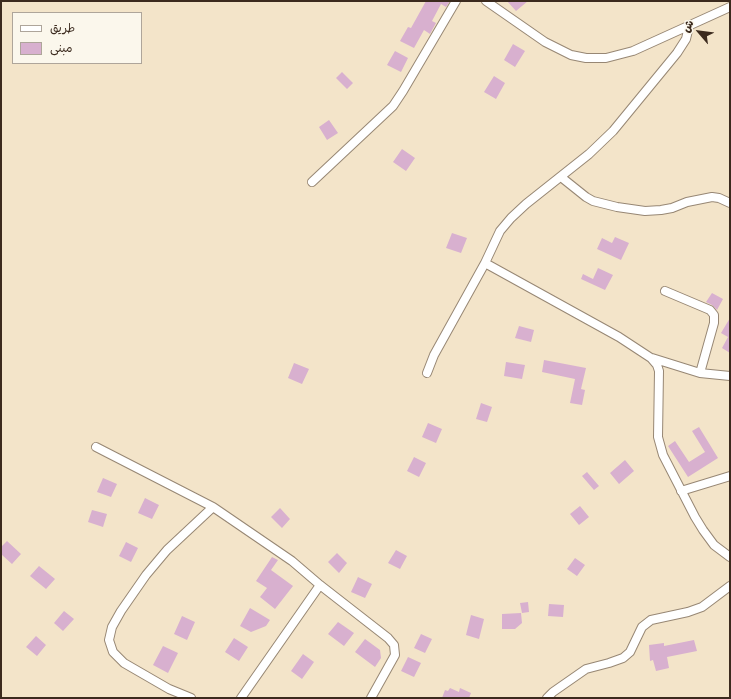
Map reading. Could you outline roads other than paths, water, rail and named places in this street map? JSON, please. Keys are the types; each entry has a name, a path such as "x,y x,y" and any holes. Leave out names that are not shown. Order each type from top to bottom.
{"street":[{"path":"312,182 393,106 456,1"},
{"path":"486,1 545,42 571,55 600,58 616,56 633,51 730,7"},
{"path":"427,373 434,355 485,263 500,231 526,204 589,154 613,131 677,53 686,39 689,26"},
{"path":"560,177 593,201 616,207 645,211 662,210 687,202 712,197 719,198 730,203"},
{"path":"485,263 619,337 651,358 657,365 659,371 658,437 663,455 695,517 708,538 721,551 730,557"},
{"path":"665,291 710,310 714,315 714,323 700,373"},
{"path":"651,358 700,373 730,376"},
{"path":"659,371 668,363"},
{"path":"96,447 213,507 281,553 388,638 394,645 395,655 371,698"},
{"path":"681,491 730,476"},
{"path":"191,698 169,689 124,663 113,652 109,640 112,627 121,611 146,575 167,550 213,507"},
{"path":"241,698 320,585"},
{"path":"547,698 553,692 586,669 623,658 630,652 642,627 651,620 688,612 702,607 730,586"}]}
